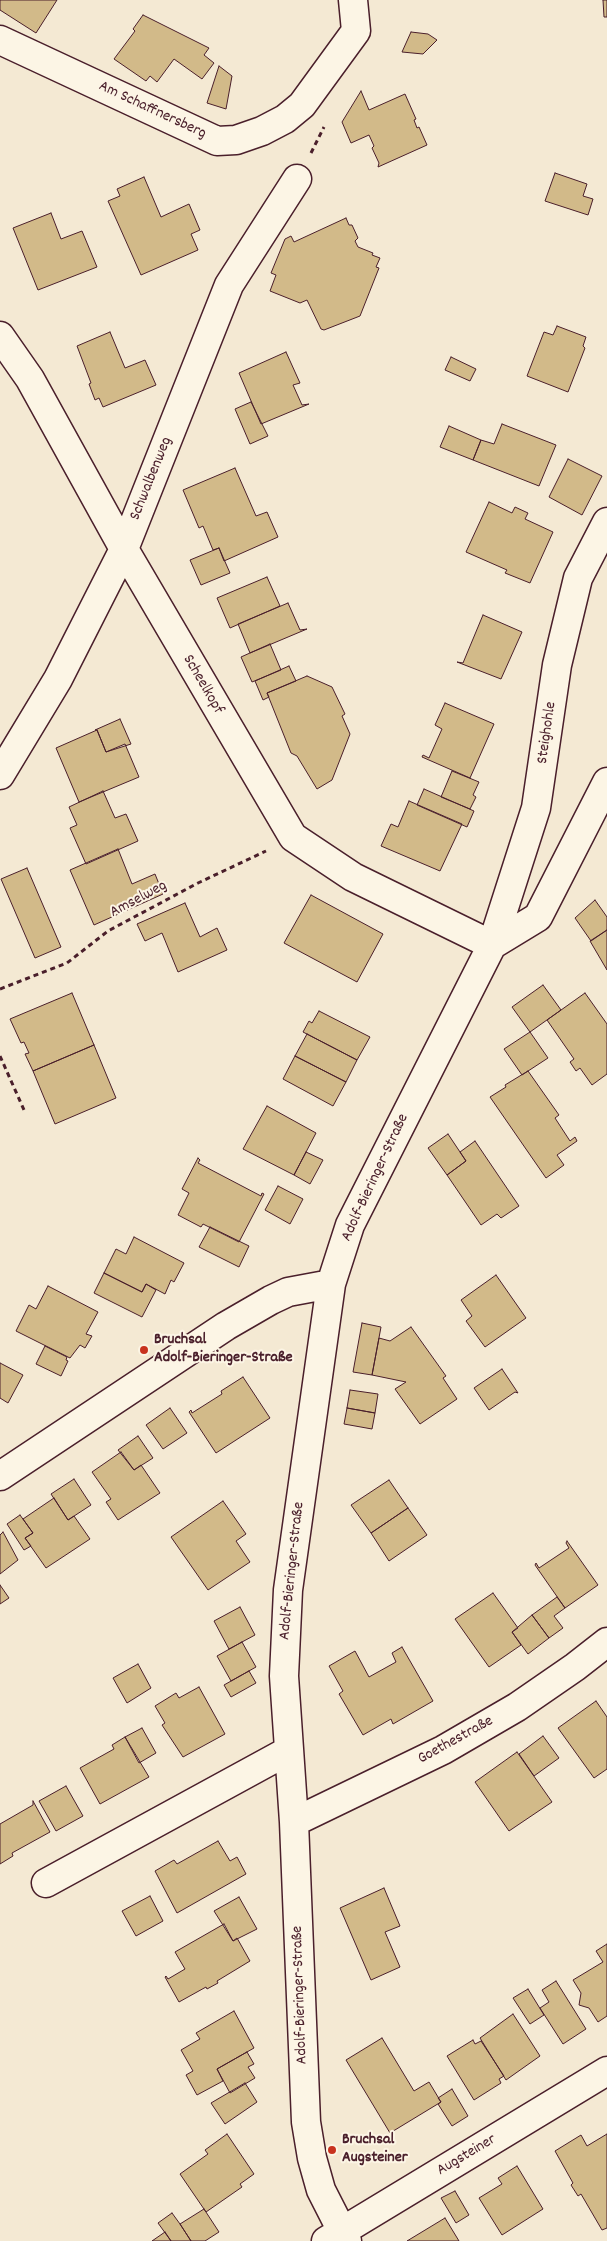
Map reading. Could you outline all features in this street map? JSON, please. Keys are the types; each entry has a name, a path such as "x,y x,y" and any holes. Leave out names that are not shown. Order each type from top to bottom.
{"street":[{"name":"Am Schaffnersberg","path":"0,40 217,141 236,140 262,131 285,118 302,105 356,31 353,0"},
{"name":"Schwalbenweg","path":"0,775 58,679 124,549 229,285 296,179"},
{"name":"Scheelkopf","path":"0,336 30,379 124,549 293,837 353,877 492,945"},
{"name":"Steighohle","path":"492,945 536,808 558,665 578,578 607,522"},
{"path":"492,945 538,916 607,782"},
{"name":"Adolf-Bieringer-Straße","path":"338,2238 312,2158 306,2122 294,1822 284,1676 288,1590 331,1284 350,1224 492,945"},
{"path":"0,1476 226,1326 288,1292 331,1284"},
{"name":"Goethestraße","path":"294,1822 452,1745 517,1707 575,1667 607,1642"},
{"path":"46,1883 288,1751"},
{"name":"Augsteiner","path":"338,2238 607,2071"}],"path":[{"name":"Amselweg","path":"0,989 67,963 108,931 198,883 293,837"},
{"path":"0,1056 24,1110"}],"building":[{"path":"0,0 57,0 36,33 0,10"},
{"path":"603,0 607,0 607,17 604,17"},
{"path":"143,15 209,48 204,55 214,63 202,79 174,59 157,82 150,76 146,81 114,59 135,31 133,29"},
{"path":"411,32 428,34 437,40 423,54 402,52"},
{"path":"219,66 232,76 226,109 207,103"},
{"path":"361,91 369,110 405,94 416,119 414,120 417,128 419,127 427,145 378,167 379,163 372,148 374,146 369,135 351,143 342,122"},
{"path":"555,173 587,184 583,196 593,199 588,215 545,201"},
{"path":"144,177 161,217 189,204 200,230 191,234 198,250 141,275 108,201 120,196 117,189"},
{"path":"51,213 61,239 82,231 97,267 38,290 13,228"},
{"path":"346,218 349,225 352,225 358,238 355,241 358,247 380,258 376,267 379,268 360,316 324,330 321,329 307,300 300,303 270,291 276,275 271,273 285,239 291,236 294,242"},
{"path":"557,326 586,337 583,346 585,348 568,392 527,376 544,332 553,335"},
{"path":"110,332 125,368 145,360 156,385 103,407 99,398 95,400 89,384 91,383 77,346"},
{"path":"286,352 300,383 293,385 302,405 309,404 261,424 239,373"},
{"path":"451,357 476,369 470,381 445,370"},
{"path":"251,402 268,436 250,444 235,409"},
{"path":"502,424 556,445 539,486 473,460 481,440 494,444"},
{"path":"449,426 481,440 473,460 440,447"},
{"path":"568,459 602,476 582,515 549,497"},
{"path":"235,468 256,516 267,512 278,537 224,561 219,548 213,550 203,526 199,528 183,490"},
{"path":"489,502 512,513 515,507 528,513 525,519 553,532 530,583 505,573 507,570 466,552"},
{"path":"219,548 230,573 201,585 190,560"},
{"path":"267,577 280,606 230,628 217,598"},
{"path":"288,603 300,630 307,629 250,653 238,624"},
{"path":"483,615 522,632 501,679 457,662 463,663"},
{"path":"270,644 281,670 252,682 241,657"},
{"path":"289,666 296,681 267,693 269,697 263,700 255,681"},
{"path":"307,676 332,687 345,714 342,716 350,734 332,780 317,789 297,756 291,753 267,693"},
{"path":"445,703 494,724 470,778 422,757 423,755 429,758 442,729 435,725"},
{"path":"120,719 131,744 106,752 97,730 95,730"},
{"path":"97,730 106,752 125,744 139,777 79,802 56,748"},
{"path":"452,771 479,782 473,795 476,797 470,809 441,797"},
{"path":"424,789 474,811 467,827 417,805"},
{"path":"103,791 115,818 126,814 138,841 86,864 70,828 77,825 69,807"},
{"path":"409,801 462,824 440,871 381,846 391,824 398,827"},
{"path":"118,849 132,884 155,874 163,894 94,925 70,870"},
{"path":"27,868 61,947 35,958 1,879"},
{"path":"311,895 383,934 357,982 284,943"},
{"path":"595,900 607,917 607,930 591,941 575,918"},
{"path":"185,903 200,937 217,928 227,950 178,972 162,933 145,941 137,924"},
{"path":"607,930 607,970 590,941"},
{"path":"543,985 561,1010 530,1032 512,1007"},
{"path":"72,993 94,1045 33,1071 25,1054 29,1053 24,1042 21,1043 10,1019"},
{"path":"585,993 607,1024 607,1074 592,1085 580,1068 576,1071 570,1062 574,1059 547,1020"},
{"path":"319,1011 370,1037 357,1060 303,1032 309,1021 312,1023"},
{"path":"530,1032 548,1058 522,1075 504,1049"},
{"path":"307,1034 357,1060 346,1082 295,1056"},
{"path":"94,1045 116,1098 55,1124 33,1071"},
{"path":"295,1056 346,1082 333,1106 283,1079"},
{"path":"528,1071 559,1115 555,1118 570,1141 575,1137 577,1141 557,1155 564,1165 546,1178 490,1097"},
{"path":"267,1106 316,1133 294,1175 243,1149"},
{"path":"448,1134 466,1161 447,1175 428,1148"},
{"path":"475,1141 519,1206 501,1218 497,1214 481,1225 447,1175 466,1161 460,1152"},
{"path":"306,1152 323,1160 310,1184 294,1175"},
{"path":"198,1158 200,1160 198,1163 261,1196 262,1193 264,1194 239,1242 203,1224 201,1227 178,1215 189,1193 182,1189"},
{"path":"278,1186 303,1199 290,1224 265,1210"},
{"path":"210,1227 249,1246 239,1267 199,1247"},
{"path":"134,1237 184,1263 174,1282 171,1280 165,1294 146,1284 142,1292 104,1273 116,1249 126,1254"},
{"path":"104,1273 142,1292 146,1284 156,1290 142,1317 94,1293"},
{"path":"496,1275 526,1318 485,1347 466,1321 472,1316 461,1300"},
{"path":"48,1286 98,1312 86,1334 92,1336 85,1348 80,1345 70,1358 16,1331 29,1305 36,1309"},
{"path":"362,1323 381,1327 372,1375 353,1372"},
{"path":"411,1327 446,1376 443,1378 457,1399 420,1424 395,1389 406,1382 372,1375 379,1338 390,1341"},
{"path":"45,1346 67,1357 66,1360 68,1361 61,1376 36,1364"},
{"path":"0,1363 23,1375 8,1403 0,1398"},
{"path":"502,1369 518,1393 515,1392 489,1410 474,1388"},
{"path":"243,1377 270,1418 216,1453 189,1412 191,1410 192,1413 222,1394 221,1391"},
{"path":"350,1390 378,1394 375,1413 347,1408"},
{"path":"170,1408 187,1433 163,1449 146,1425"},
{"path":"347,1408 375,1413 372,1429 344,1424"},
{"path":"138,1436 153,1458 134,1470 118,1450"},
{"path":"121,1452 134,1470 141,1465 160,1493 118,1520 106,1502 111,1499 92,1472"},
{"path":"74,1479 91,1505 68,1520 51,1494"},
{"path":"389,1480 408,1508 371,1533 351,1505"},
{"path":"54,1498 68,1520 74,1516 90,1539 46,1568 25,1538 33,1533 23,1519"},
{"path":"223,1501 246,1534 236,1541 250,1562 208,1590 171,1537"},
{"path":"408,1508 427,1535 389,1561 371,1533"},
{"path":"20,1515 33,1533 25,1538 31,1546 24,1550 7,1524"},
{"path":"3,1532 18,1560 0,1574 0,1535"},
{"path":"567,1541 598,1585 565,1608 535,1565 536,1563 539,1568 569,1548 566,1543"},
{"path":"0,1585 9,1598 0,1604"},
{"path":"493,1593 518,1628 512,1632 521,1645 489,1667 455,1619"},
{"path":"557,1597 565,1608 554,1616 563,1628 549,1638 532,1615"},
{"path":"240,1607 255,1635 229,1649 214,1621"},
{"path":"532,1615 549,1638 528,1654 512,1632"},
{"path":"242,1642 256,1667 231,1681 217,1656"},
{"path":"402,1647 433,1701 393,1724 391,1719 363,1735 339,1694 343,1691 329,1666 355,1651 369,1677 396,1662 392,1653"},
{"path":"138,1664 151,1688 127,1703 113,1678"},
{"path":"249,1671 256,1683 231,1697 224,1685"},
{"path":"199,1687 225,1734 183,1757 162,1725 165,1723 155,1706 176,1693 179,1698"},
{"path":"596,1701 607,1717 607,1769 594,1778 558,1728"},
{"path":"142,1728 156,1753 139,1763 125,1737"},
{"path":"543,1736 559,1758 534,1776 519,1754"},
{"path":"125,1737 149,1777 100,1804 80,1768 114,1749 112,1745"},
{"path":"517,1752 552,1802 509,1831 475,1782"},
{"path":"66,1786 83,1816 56,1831 39,1801"},
{"path":"33,1801 50,1832 12,1853 13,1856 0,1864 0,1824 33,1805"},
{"path":"218,1841 230,1861 237,1857 246,1874 177,1913 155,1871 174,1860 177,1864"},
{"path":"384,1888 400,1926 385,1932 400,1967 371,1980 340,1908"},
{"path":"150,1896 163,1921 136,1936 122,1911"},
{"path":"239,1897 257,1929 233,1941 214,1911"},
{"path":"224,1924 233,1941 237,1938 250,1961 217,1981 218,1983 207,1989 206,1987 179,2002 165,1977 168,1979 185,1969 175,1952"},
{"path":"607,1944 607,2016 598,2022 589,2008 579,2005 581,1993 573,1980 603,1962 596,1951"},
{"path":"556,1981 586,2029 563,2044 540,2008 549,2002 542,1990"},
{"path":"528,1989 544,2015 530,2024 513,1998"},
{"path":"234,2011 254,2048 217,2069 223,2081 197,2095 186,2075 193,2071 181,2050 200,2039 196,2033"},
{"path":"513,2014 540,2056 506,2080 480,2038"},
{"path":"382,2038 414,2091 429,2082 441,2102 390,2133 346,2060"},
{"path":"473,2040 475,2044 481,2041 504,2076 499,2079 501,2083 474,2100 447,2056"},
{"path":"247,2052 254,2064 248,2067 255,2078 230,2093 217,2069"},
{"path":"245,2083 257,2102 225,2124 211,2103"},
{"path":"452,2089 468,2116 452,2126 438,2104 441,2102 438,2098"},
{"path":"227,2134 254,2174 240,2184 242,2187 206,2212 180,2174 208,2154 205,2150"},
{"path":"607,2134 607,2228 602,2230 581,2194 578,2196 571,2185 573,2183 555,2151 581,2135 587,2146"},
{"path":"517,2166 543,2209 502,2235 479,2198 502,2184 498,2178"},
{"path":"455,2191 469,2215 456,2223 441,2198"},
{"path":"204,2209 219,2232 205,2241 191,2241 180,2224"},
{"path":"172,2213 191,2241 171,2241 158,2223"},
{"path":"445,2218 459,2241 407,2241"},
{"path":"165,2232 171,2241 152,2241"}],"place":[{"name":"Bruchsal Adolf-Bieringer-Straße","path":"144,1350"},
{"name":"Bruchsal Augsteiner","path":"332,2150"}]}
